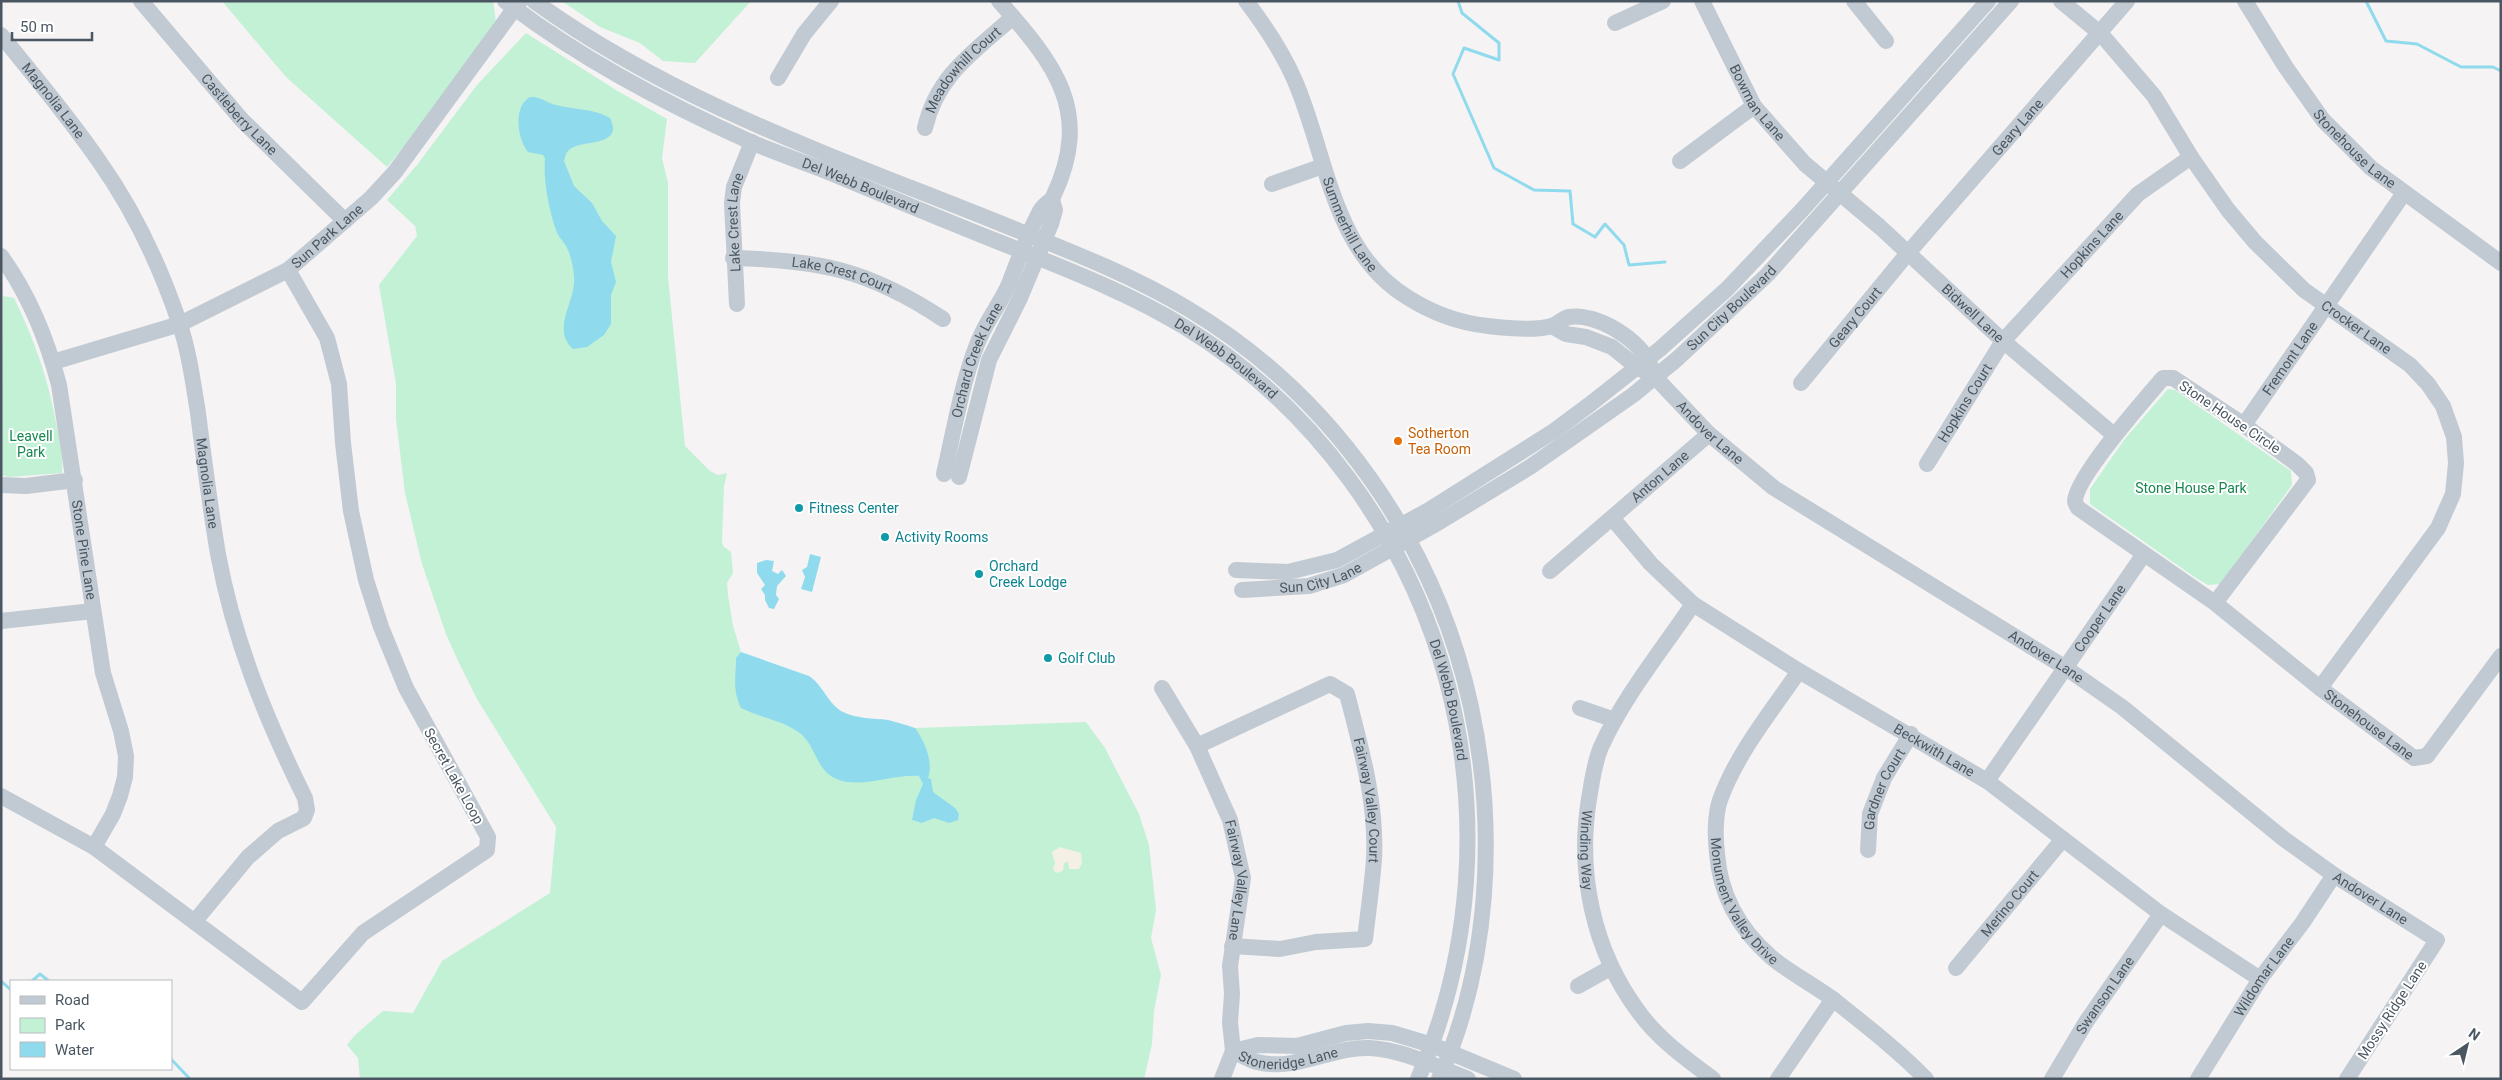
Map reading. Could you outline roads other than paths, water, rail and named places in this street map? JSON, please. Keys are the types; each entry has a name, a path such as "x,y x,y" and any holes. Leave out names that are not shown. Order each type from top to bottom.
{"street":[{"name":"Castleberry Lane","path":"141,1 241,119 345,222"},
{"name":"Del Webb Boulevard","path":"534,1 618,54 708,103 1125,275 1164,294 1241,345 1291,388 1344,443 1382,495 1405,532 1436,596 1460,661 1475,724 1483,784 1485,853 1480,920 1468,987 1450,1052 1441,1074"},
{"path":"778,78 804,34 832,1"},
{"name":"Orchard Creek Lane","path":"952,475 978,342 1029,254 1036,238 1043,205 1052,200 1062,174 1068,150 1069,122 1065,98 1058,76 1043,54 999,1"},
{"name":"Summerhill Lane","path":"1246,1 1277,45 1295,82 1323,166 1352,238 1370,265 1398,292 1426,309 1455,320 1488,326 1524,328 1552,326 1566,334 1586,337 1605,343 1643,362 1655,377"},
{"path":"1615,23 1663,1"},
{"name":"Bowman Lane","path":"1702,1 1754,106 1793,147 1805,164 1833,189"},
{"path":"1854,1 1886,41"},
{"name":"Sun City Boulevard","path":"1389,541 1564,445 1655,377 1740,301 1988,1"},
{"name":"Sun City Boulevard","path":"1405,532 1554,430 1643,362 1727,289 1833,189 2012,1"},
{"name":"Crocker Lane","path":"2061,1 2101,34 2154,96 2191,157 2228,210 2255,242 2290,277 2326,306 2410,365 2428,384 2443,406 2454,437 2456,463 2453,494 2438,528 2320,688"},
{"name":"Geary Lane","path":"1908,253 2101,34 2127,1"},
{"name":"Stonehouse Lane","path":"2246,1 2285,66 2323,120 2371,168 2501,263"},
{"name":"Sun Park Lane","path":"53,362 180,324 288,270 372,198 411,152 513,4"},
{"name":"Del Webb Boulevard","path":"513,4 609,69 752,142 1029,254 1118,292 1154,310 1207,342 1254,378 1306,427 1348,476 1389,541 1429,624 1443,667 1457,728 1466,788 1468,855 1463,920 1452,982 1432,1045 1418,1079"},
{"name":"Meadowhill Court","path":"925,128 929,108 942,84 958,64 1013,17"},
{"name":"Magnolia Lane","path":"1,34 109,176 148,247 180,324 192,374 218,554 232,617 256,692 305,798 307,810 304,818 278,831 248,857 196,921"},
{"path":"1680,162 1754,106"},
{"name":"Lake Crest Lane","path":"737,304 733,258 732,203 734,187 752,142"},
{"name":"Hopkins Lane","path":"2003,341 2138,194 2191,157"},
{"path":"1272,184 1323,166"},
{"name":"Bidwell Lane","path":"1833,189 1908,253 2003,341 2114,435"},
{"name":"Fremont Lane","path":"2244,425 2404,193"},
{"name":"Geary Court","path":"1801,383 1908,253"},
{"name":"Stone Pine Lane","path":"1,256 7,277 31,305 53,362 75,480 103,672 121,731 126,756 125,777 120,796 113,814 94,847"},
{"name":"Lake Crest Court","path":"733,258 822,264 857,274 911,298 943,319"},
{"name":"Secret Lake Loop","path":"1,796 94,847 196,921 302,1002 363,933 487,850 488,836 406,688 381,627 366,580 351,511 342,443 339,384 330,347 327,338 288,270"},
{"name":"Hopkins Court","path":"1927,464 2003,341"},
{"name":"Andover Lane","path":"1655,377 1709,434 1774,488 2066,668 2122,707 2284,839 2334,875 2436,940"},
{"name":"Stone House Circle","path":"2163,378 2173,378 2244,425 2297,464 2306,473 2308,480 2215,603 2078,508 2076,501 2080,488 2114,435 2163,378"},
{"name":"Anton Lane","path":"1550,571 1613,519 1709,434"},
{"path":"1,485 26,486 75,480"},
{"name":"Beckwith Lane","path":"1613,519 1650,564 1693,604 1799,670 1911,734 1987,781 2161,914 2260,979"},
{"name":"Sun City Lane","path":"1236,570 1288,572 1321,566 1389,541"},
{"name":"Sun City Lane","path":"1242,590 1290,589 1327,582 1344,575 1389,541"},
{"name":"Cooper Lane","path":"1987,781 2144,554"},
{"name":"Stonehouse Lane","path":"2215,603 2320,688 2414,758 2421,759 2427,756 2501,656"},
{"name":"Winding Way","path":"1693,604 1615,720 1598,758 1584,827 1584,857 1590,900 1610,968 1638,1012 1674,1050 1713,1079"},
{"path":"1,621 93,611"},
{"name":"Monument Valley Drive","path":"1799,670 1733,770 1719,802 1716,838 1718,876 1731,909 1747,933 1772,958 1832,999 1910,1062 1926,1079"},
{"name":"Fairway Valley Court","path":"1197,746 1330,684 1346,694 1365,761 1372,810 1374,858 1365,939 1316,942 1280,949 1232,946"},
{"name":"Fairway Valley Lane","path":"1162,688 1197,746 1230,820 1243,878 1232,946 1230,1022 1233,1051 1222,1079"},
{"path":"1580,708 1615,720"},
{"name":"Gardner Court","path":"1868,850 1870,814 1884,778 1911,734"},
{"name":"Merino Court","path":"1956,968 2064,839"},
{"name":"Wildomar Lane","path":"2198,1079 2260,979 2303,922 2334,875"},
{"name":"Swanson Lane","path":"2052,1079 2086,1022 2161,914"},
{"name":"Mossy Ridge Lane","path":"2347,1079 2436,940"},
{"path":"1578,986 1610,968"},
{"path":"1778,1079 1832,999"},
{"name":"Stoneridge Lane","path":"1233,1051 1258,1046 1297,1046 1346,1033 1368,1031 1392,1034 1432,1045 1514,1079"},
{"name":"Stoneridge Lane","path":"1233,1051 1257,1062 1274,1064 1299,1062 1348,1050 1368,1048 1389,1050 1426,1062 1441,1074 1468,1079"}],"water":[{"path":"530,97 563,107 604,115 610,118 613,128 607,138 569,150 564,161 574,186 592,203 602,221 616,236 611,262 616,282 611,295 611,324 604,335 587,347 573,349 567,341 564,332 564,323 574,285 572,261 566,246 557,232 551,213 547,195 545,158 543,155 528,152 521,139 518,123 519,115 525,101"},
{"path":"810,554 821,557 812,592 801,589 805,577 802,570 807,567"},
{"path":"766,560 774,561 772,571 778,574 782,570 786,576 777,586 776,595 779,599 774,609 769,608 765,600 765,595 761,589 765,585 757,573 757,563"},
{"path":"741,652 809,676 818,684 833,704 843,712 859,717 888,720 915,728 922,739 929,758 930,772 928,778 931,779 933,792 955,808 959,814 958,820 949,823 934,818 922,823 912,820 916,800 923,784 919,776 869,782 839,780 831,776 821,766 801,734 787,725 741,708 736,695 735,683 736,658"}],"waterway":[{"path":"1458,1 1462,13 1499,43 1499,60 1464,48 1453,74 1494,168 1534,190 1570,191 1573,224 1595,237 1605,224 1624,245 1629,265 1665,262"},
{"path":"2366,1 2386,41 2417,44 2461,67 2493,67 2501,71"},
{"path":"33,980 40,974 48,980"},
{"path":"1,981 10,989"},
{"path":"172,1060 190,1079"}],"place":[{"name":"Sotherton Tea Room","path":"1398,441"},
{"name":"Fitness Center","path":"799,508"},
{"name":"Activity Rooms","path":"885,537"},
{"name":"Orchard Creek Lodge","path":"979,574"},
{"name":"Golf Club","path":"1048,658"}],"park label":[{"name":"Leavell Park","path":"31,444"},
{"name":"Stone House Park","path":"2191,488"}]}
